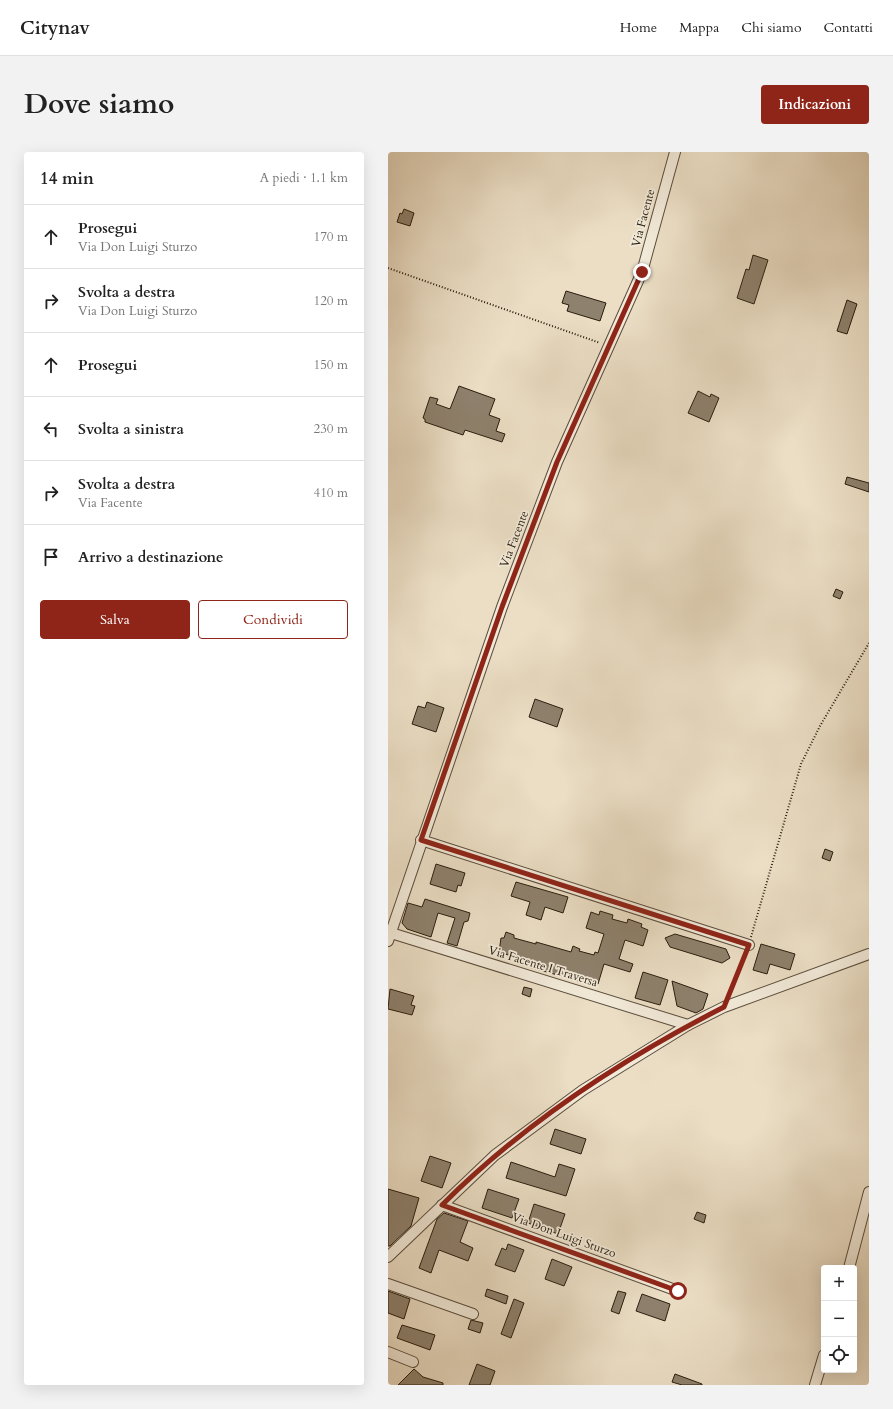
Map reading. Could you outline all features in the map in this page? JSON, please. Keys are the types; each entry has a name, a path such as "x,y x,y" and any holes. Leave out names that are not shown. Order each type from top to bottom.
{"street":[{"name":"Via Facente","path":"389,937 502,607 554,469 642,272 675,152"},
{"path":"421,840 749,945"},
{"name":"Via Facente I Traversa","path":"389,937 688,1025"},
{"path":"388,1257 495,1155 584,1090 688,1025 724,1007 869,954"},
{"path":"850,1265 869,1192"},
{"name":"Via Don Luigi Sturzo","path":"442,1205 678,1291"},
{"path":"388,1284 473,1314"},
{"path":"388,1352 413,1362"},
{"path":"815,1385 821,1365"}],"path":[{"path":"388,268 608,346"},
{"path":"724,1007 749,945 801,764 820,726 869,643"}],"building":[{"path":"404,209 414,213 410,226 397,222 400,213 402,214"},
{"path":"753,255 768,260 754,304 737,298 746,269 749,270"},
{"path":"566,291 606,303 600,321 567,311 569,305 562,303"},
{"path":"847,300 857,304 847,334 837,331"},
{"path":"459,386 495,399 489,415 500,419 496,431 505,434 502,442 465,430 463,435 425,422 425,419 423,418 430,397 438,399 436,404 450,409"},
{"path":"698,391 710,397 711,394 719,398 709,422 688,413"},
{"path":"847,477 869,483 869,492 845,484"},
{"path":"836,589 843,592 840,599 833,596"},
{"path":"535,699 563,709 557,727 529,717"},
{"path":"427,702 444,708 436,732 412,724 418,706 425,708"},
{"path":"825,849 833,852 830,861 822,858"},
{"path":"436,864 465,873 461,886 458,885 456,892 430,884"},
{"path":"516,882 568,897 563,913 545,907 541,920 526,915 530,902 511,896"},
{"path":"425,899 470,913 468,921 464,922 457,946 447,943 455,918 438,913 431,937 407,929 402,923 408,903 422,907"},
{"path":"600,911 613,915 612,919 627,923 628,919 642,924 641,927 648,930 643,946 625,940 619,959 633,964 630,972 604,964 598,984 587,980 586,983 529,967 530,962 499,952 501,938 504,938 506,932 514,935 514,938 536,944 536,942 571,952 573,946 580,949 579,951 594,955 595,952 598,953 604,934 586,928 591,912 599,915"},
{"path":"675,934 726,949 730,958 722,963 670,947 665,938"},
{"path":"761,944 795,954 790,970 770,964 767,974 753,970"},
{"path":"643,972 668,980 660,1005 635,998"},
{"path":"672,981 708,994 703,1009 696,1013 677,1006"},
{"path":"524,987 532,989 530,997 522,994"},
{"path":"390,989 414,996 411,1005 415,1006 412,1015 388,1009"},
{"path":"555,1129 586,1139 581,1154 550,1144"},
{"path":"430,1156 451,1163 442,1188 421,1181"},
{"path":"511,1162 555,1177 559,1164 575,1169 566,1196 506,1178"},
{"path":"388,1189 419,1198 411,1226 390,1246 388,1246"},
{"path":"488,1189 519,1199 512,1218 482,1208"},
{"path":"534,1204 565,1214 558,1234 528,1223"},
{"path":"697,1212 706,1215 704,1223 694,1219"},
{"path":"444,1213 468,1221 460,1242 473,1248 468,1261 439,1250 431,1273 419,1268 437,1219"},
{"path":"508,1244 524,1250 515,1272 495,1265 502,1248 506,1250"},
{"path":"552,1259 572,1267 564,1286 545,1279"},
{"path":"487,1289 508,1296 506,1304 485,1296"},
{"path":"388,1291 410,1299 404,1319 388,1313"},
{"path":"618,1291 626,1293 619,1314 611,1311"},
{"path":"642,1294 670,1304 665,1321 636,1311"},
{"path":"514,1299 524,1303 511,1338 501,1334"},
{"path":"471,1320 483,1323 480,1333 468,1329"},
{"path":"402,1325 435,1335 430,1350 397,1338"},
{"path":"477,1364 495,1371 490,1385 469,1385"},
{"path":"414,1369 423,1377 443,1383 443,1385 398,1385"},
{"path":"675,1374 702,1385 682,1385 672,1382"}],"route":[{"path":"642,272 557,462 502,607 421,840 749,945 724,1007 688,1025 584,1090 527,1130 495,1155 442,1205 678,1291"}]}
